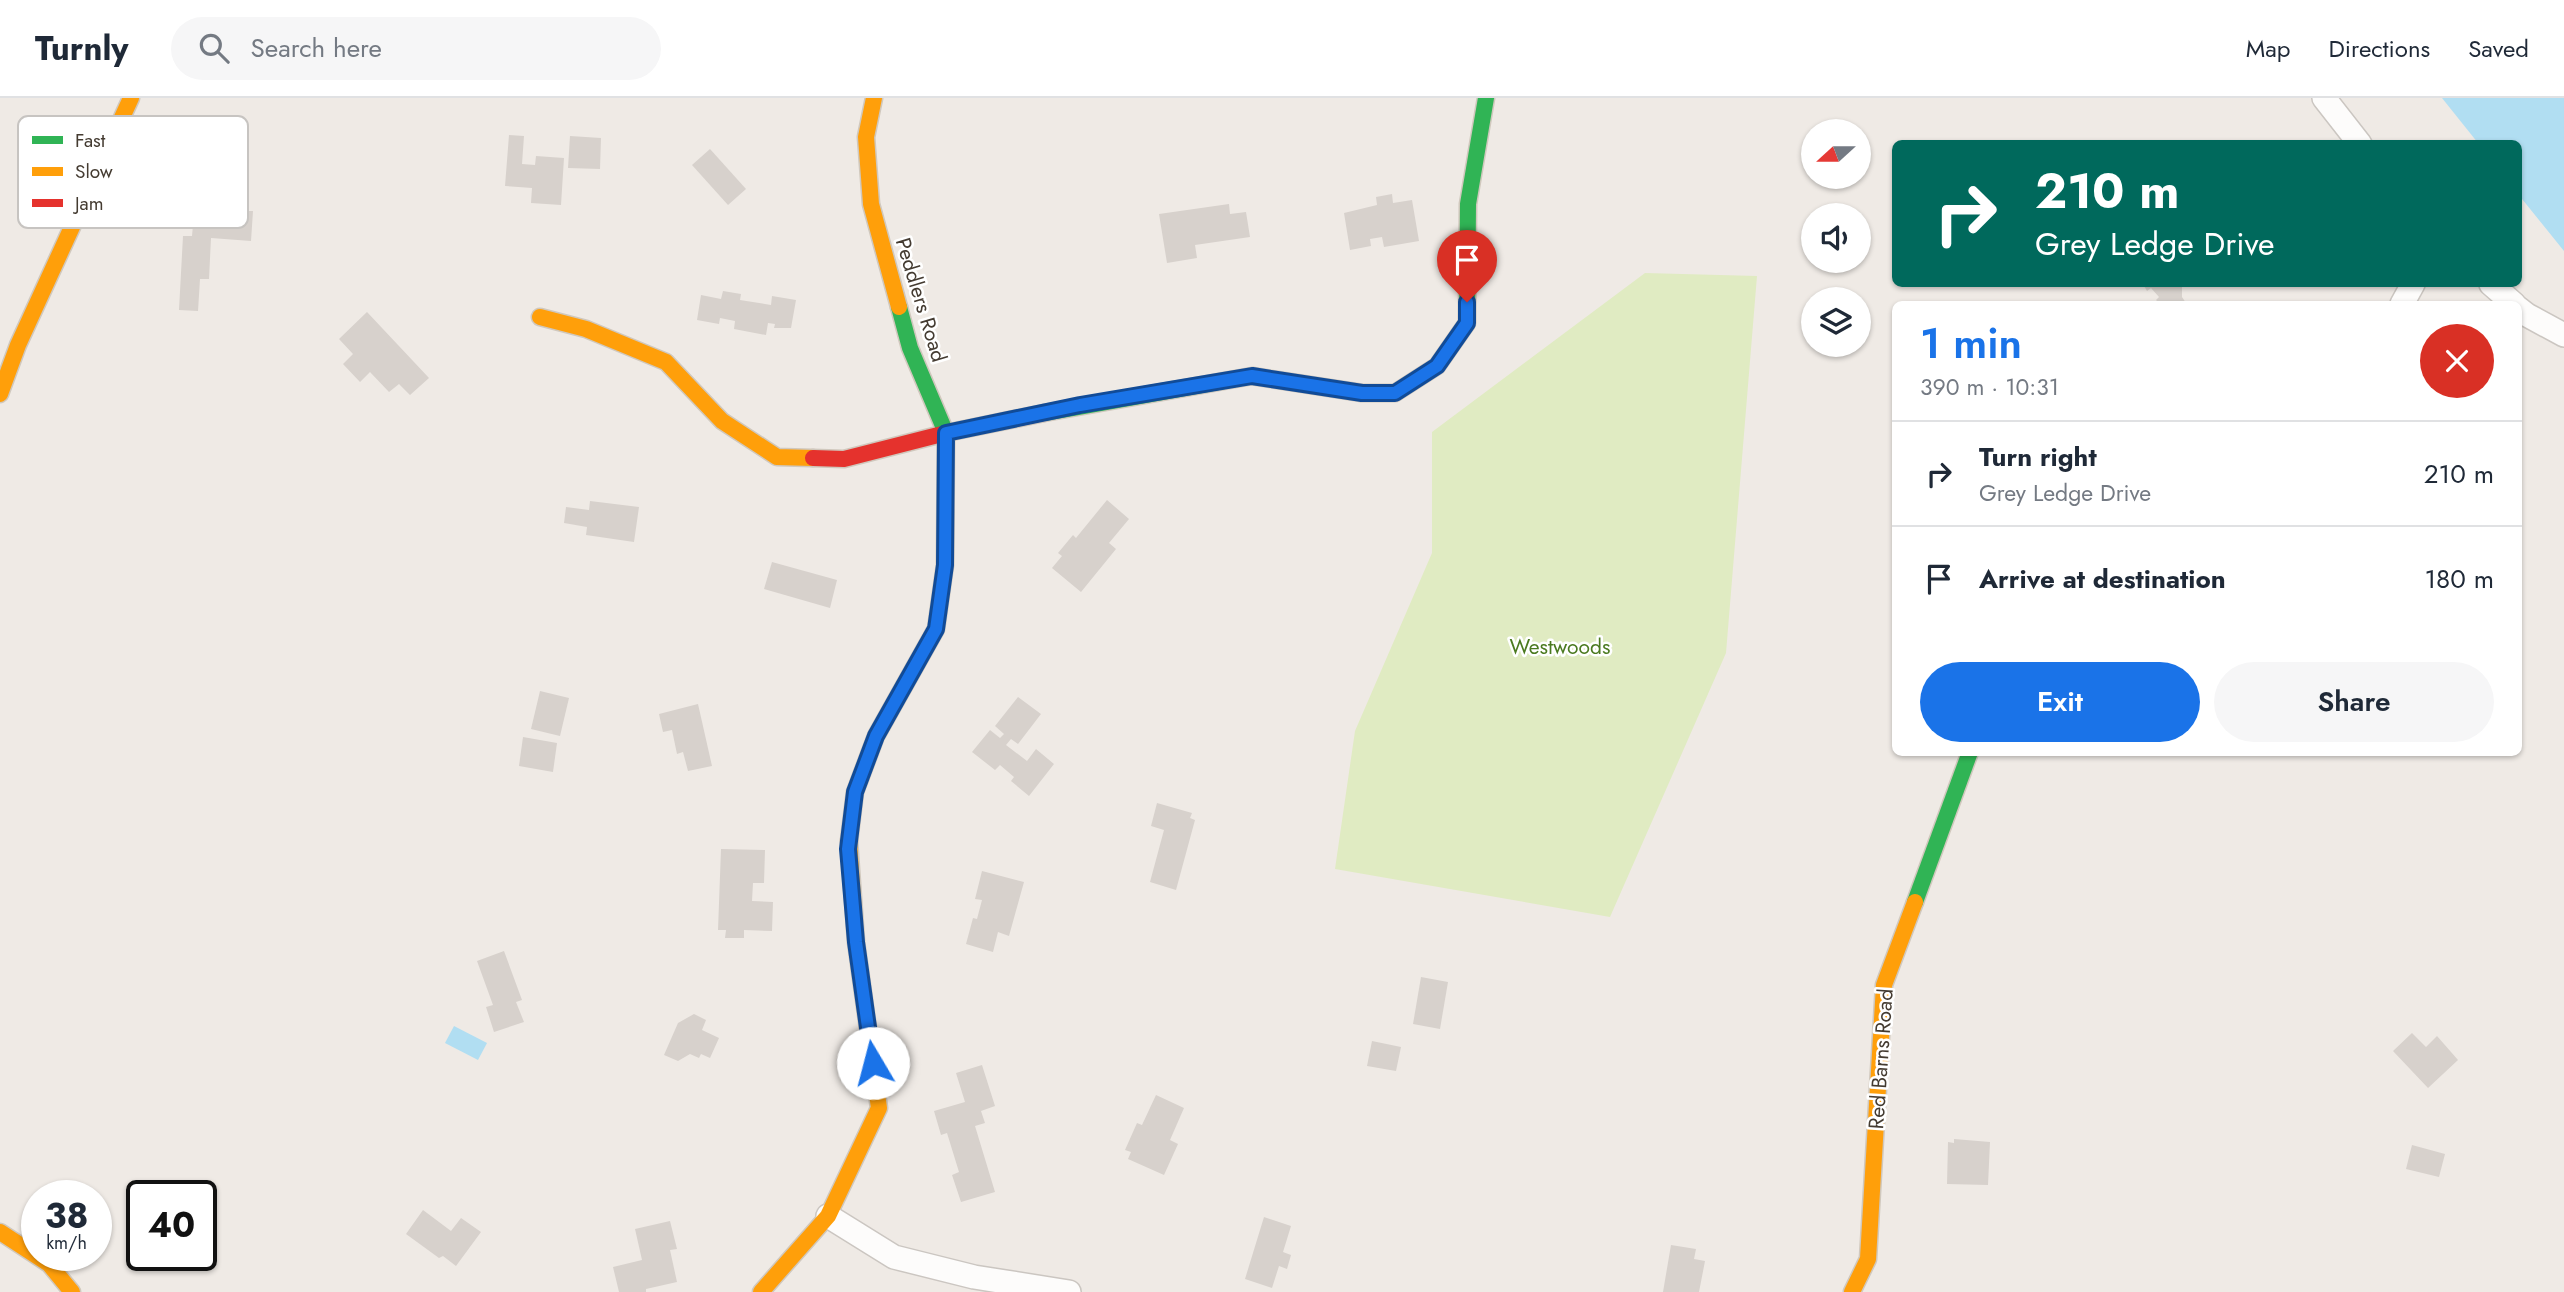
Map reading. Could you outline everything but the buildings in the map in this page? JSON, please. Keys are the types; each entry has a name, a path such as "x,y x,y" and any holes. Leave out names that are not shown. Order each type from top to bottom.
{"main road":[{"path":"123,116 131,98"},
{"name":"Peddlers Road","path":"761,1292 828,1216 879,1108 856,942 848,849 855,792 876,736 936,629 945,565 946,433 910,348 871,204 866,137 874,98"},
{"path":"540,317 586,329 666,362 722,421 777,457 844,459 946,433 1080,405 1252,376 1362,393 1395,393 1437,366 1467,323 1468,204 1486,98"},
{"path":"0,394 18,345 72,228"},
{"name":"Red Barns Road","path":"1852,1292 1868,1259 1884,985 1969,756"},
{"path":"0,1232 49,1264 72,1292"}],"street":[{"path":"2324,98 2357,140"},
{"path":"2494,287 2510,301"},
{"path":"2522,311 2564,335"},
{"path":"828,1216 894,1256 974,1277 1069,1292"}],"green space":[{"name":"Westwoods","path":"1645,273 1757,276 1726,653 1610,917 1335,869 1355,731 1432,553 1432,432"}],"water":[{"path":"2442,98 2564,98 2564,251 2522,199 2522,140 2476,140"},
{"path":"454,1026 487,1043 478,1060 445,1043"}],"traffic: fast":[{"path":"1044,413 1252,376 1362,393 1395,393 1437,366 1467,323 1468,204 1486,98"},
{"path":"849,841 855,792 876,736 936,629 945,565 946,433 910,348 899,307"},
{"path":"1915,902 1969,756"}],"traffic: slow":[{"path":"123,116 131,98"},
{"path":"874,98 866,137 871,204 899,307"},
{"path":"0,394 18,345 72,228"},
{"path":"540,317 586,329 666,362 722,421 777,457 813,458"},
{"path":"761,1292 828,1216 879,1108 856,942 849,841"},
{"path":"1852,1292 1868,1259 1884,985 1915,902"},
{"path":"0,1232 49,1264 72,1292"}],"traffic: jam":[{"path":"813,458 844,459 946,433 1044,413"}],"route":[{"path":"873,1063 856,942 848,849 855,792 876,736 936,629 945,565 946,433 1080,405 1252,376 1362,393 1395,393 1437,366 1467,323 1467,302"}]}
